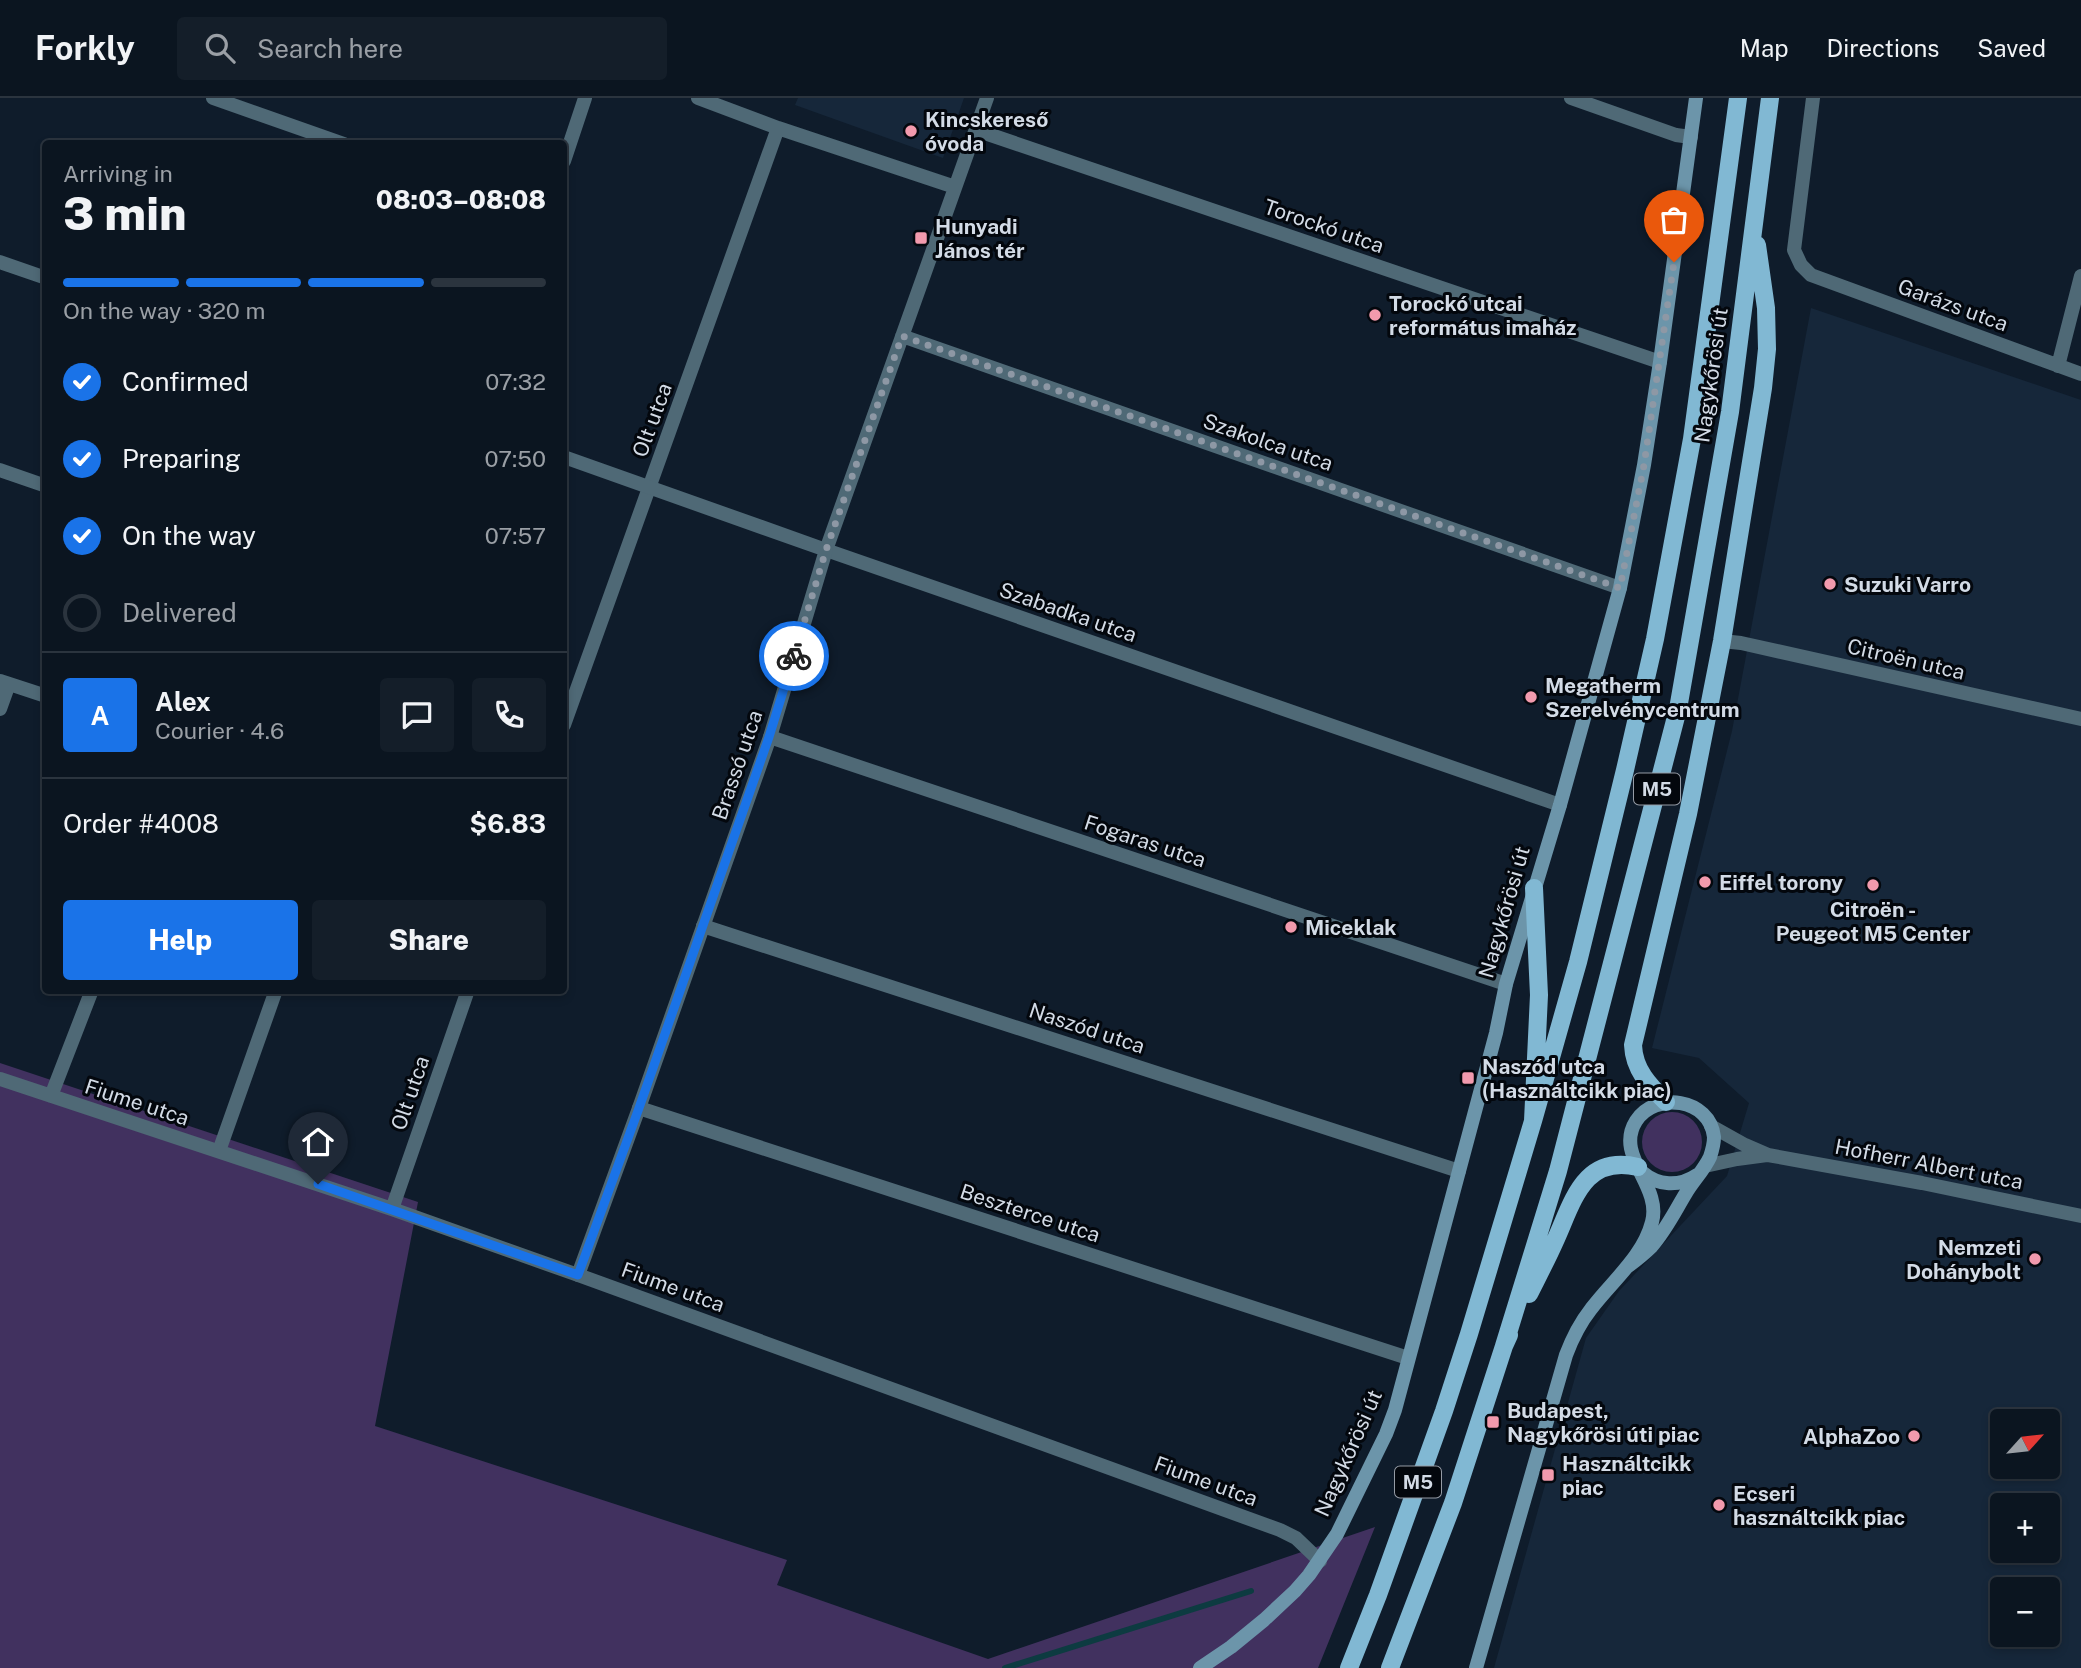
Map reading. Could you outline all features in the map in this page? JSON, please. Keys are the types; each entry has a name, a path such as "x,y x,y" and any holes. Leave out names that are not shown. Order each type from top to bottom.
{"main road":[{"name":"Nagykőrösi út","path":"1200,1668 1247,1635 1280,1606 1320,1561 1337,1534 1395,1410 1496,1033 1506,984 1560,805 1620,588 1644,465 1660,362 1696,98"},
{"name":"Nagykőrösi út","path":"1533,1121 1578,962 1654,639 1692,439 1738,98"},
{"name":"Nagykőrösi út","path":"1504,1346 1558,1171 1678,709 1730,412 1770,98"},
{"path":"1666,1102 1643,1077 1636,1063 1633,1045 1688,814 1722,641 1763,388 1767,349 1766,308 1754,221"},
{"path":"1533,1121 1539,995 1534,888"},
{"path":"1476,1668 1566,1356 1581,1322 1627,1267 1643,1243 1653,1221 1651,1192 1630,1148 1635,1123 1643,1112 1654,1105 1666,1102 1693,1107 1702,1113 1711,1126 1713,1147 1663,1233 1650,1249 1627,1267"},
{"name":"M5","path":"1349,1668 1444,1411 1533,1121"},
{"path":"1504,1346 1580,1187 1596,1172 1607,1167 1628,1165 1640,1169 1655,1180 1671,1184 1681,1183 1702,1170"},
{"name":"M5","path":"1390,1668 1453,1503 1504,1346"}],"street":[{"path":"213,98 333,140"},
{"path":"567,152 585,98"},
{"path":"698,98 778,128 955,187 987,98"},
{"path":"1571,98 1676,135 1691,137"},
{"name":"Garázs utca","path":"1813,98 1794,250 1806,270 2081,374"},
{"name":"Olt utca","path":"567,718 778,128"},
{"name":"Torockó utca","path":"976,130 1660,362"},
{"name":"Brassó utca","path":"578,1275 769,737 826,550 955,187"},
{"path":"0,262 42,277"},
{"path":"2058,366 2081,276"},
{"name":"Szakolca utca","path":"902,336 1620,588"},
{"name":"Szabadka utca","path":"567,458 1560,805"},
{"path":"0,470 42,485"},
{"name":"Citroën utca","path":"1722,641 2081,719"},
{"path":"0,709 4,683 42,695"},
{"name":"Fogaras utca","path":"769,737 1506,984"},
{"name":"Naszód utca","path":"703,926 1459,1171"},
{"path":"51,1096 90,994"},
{"path":"219,1151 275,994"},
{"name":"Olt utca","path":"391,1209 467,994"},
{"name":"Fiume utca","path":"0,1079 391,1209 1280,1530 1296,1538 1320,1561"},
{"name":"Beszterce utca","path":"639,1108 1408,1358"},
{"name":"Hofherr Albert utca","path":"1711,1126 1768,1155 2081,1216"},
{"name":"Hofherr Albert utca","path":"1702,1170 1737,1159 1768,1155"}],"shaded area":[{"name":"Kincskereső óvoda","path":"798,98 964,98 943,158 795,105"},
{"path":"1811,308 2081,400 2081,1668 1494,1668 1586,1338 1619,1291 1727,1176 1749,1103 1699,1058 1652,1048 1732,731"},
{"path":"0,1063 418,1202 375,1426 787,1560 777,1585 988,1659 1375,1527 1318,1668 0,1668"},
{"path":"1666,1112 1678,1112 1697,1125 1702,1142 1700,1154 1689,1167 1678,1172 1666,1172 1647,1159 1642,1148 1642,1136 1655,1117"}],"waterway":[{"path":"1005,1668 1251,1591"}],"way so far":[{"path":"794,656 826,550 902,336 1620,588 1644,465 1674,262"}],"place":[{"name":"Kincskereső óvoda","path":"911,131"},
{"name":"Hunyadi János tér","path":"921,238"},
{"name":"Torockó utcai református imaház","path":"1375,315"},
{"name":"Suzuki Varro","path":"1830,584"},
{"name":"Megatherm Szerelvénycentrum","path":"1531,697"},
{"name":"Eiffel torony","path":"1705,882"},
{"name":"Citroën - Peugeot M5 Center","path":"1873,885"},
{"name":"Miceklak","path":"1291,927"},
{"name":"Naszód utca (Használtcikk piac)","path":"1468,1078"},
{"name":"Nemzeti Dohánybolt","path":"2035,1259"},
{"name":"Budapest, Nagykőrösi úti piac","path":"1493,1422"},
{"name":"AlphaZoo","path":"1914,1436"},
{"name":"Használtcikk piac","path":"1548,1475"},
{"name":"Ecseri használtcikk piac","path":"1719,1505"}],"route":[{"path":"318,1184 578,1275 769,737 794,656"}]}
